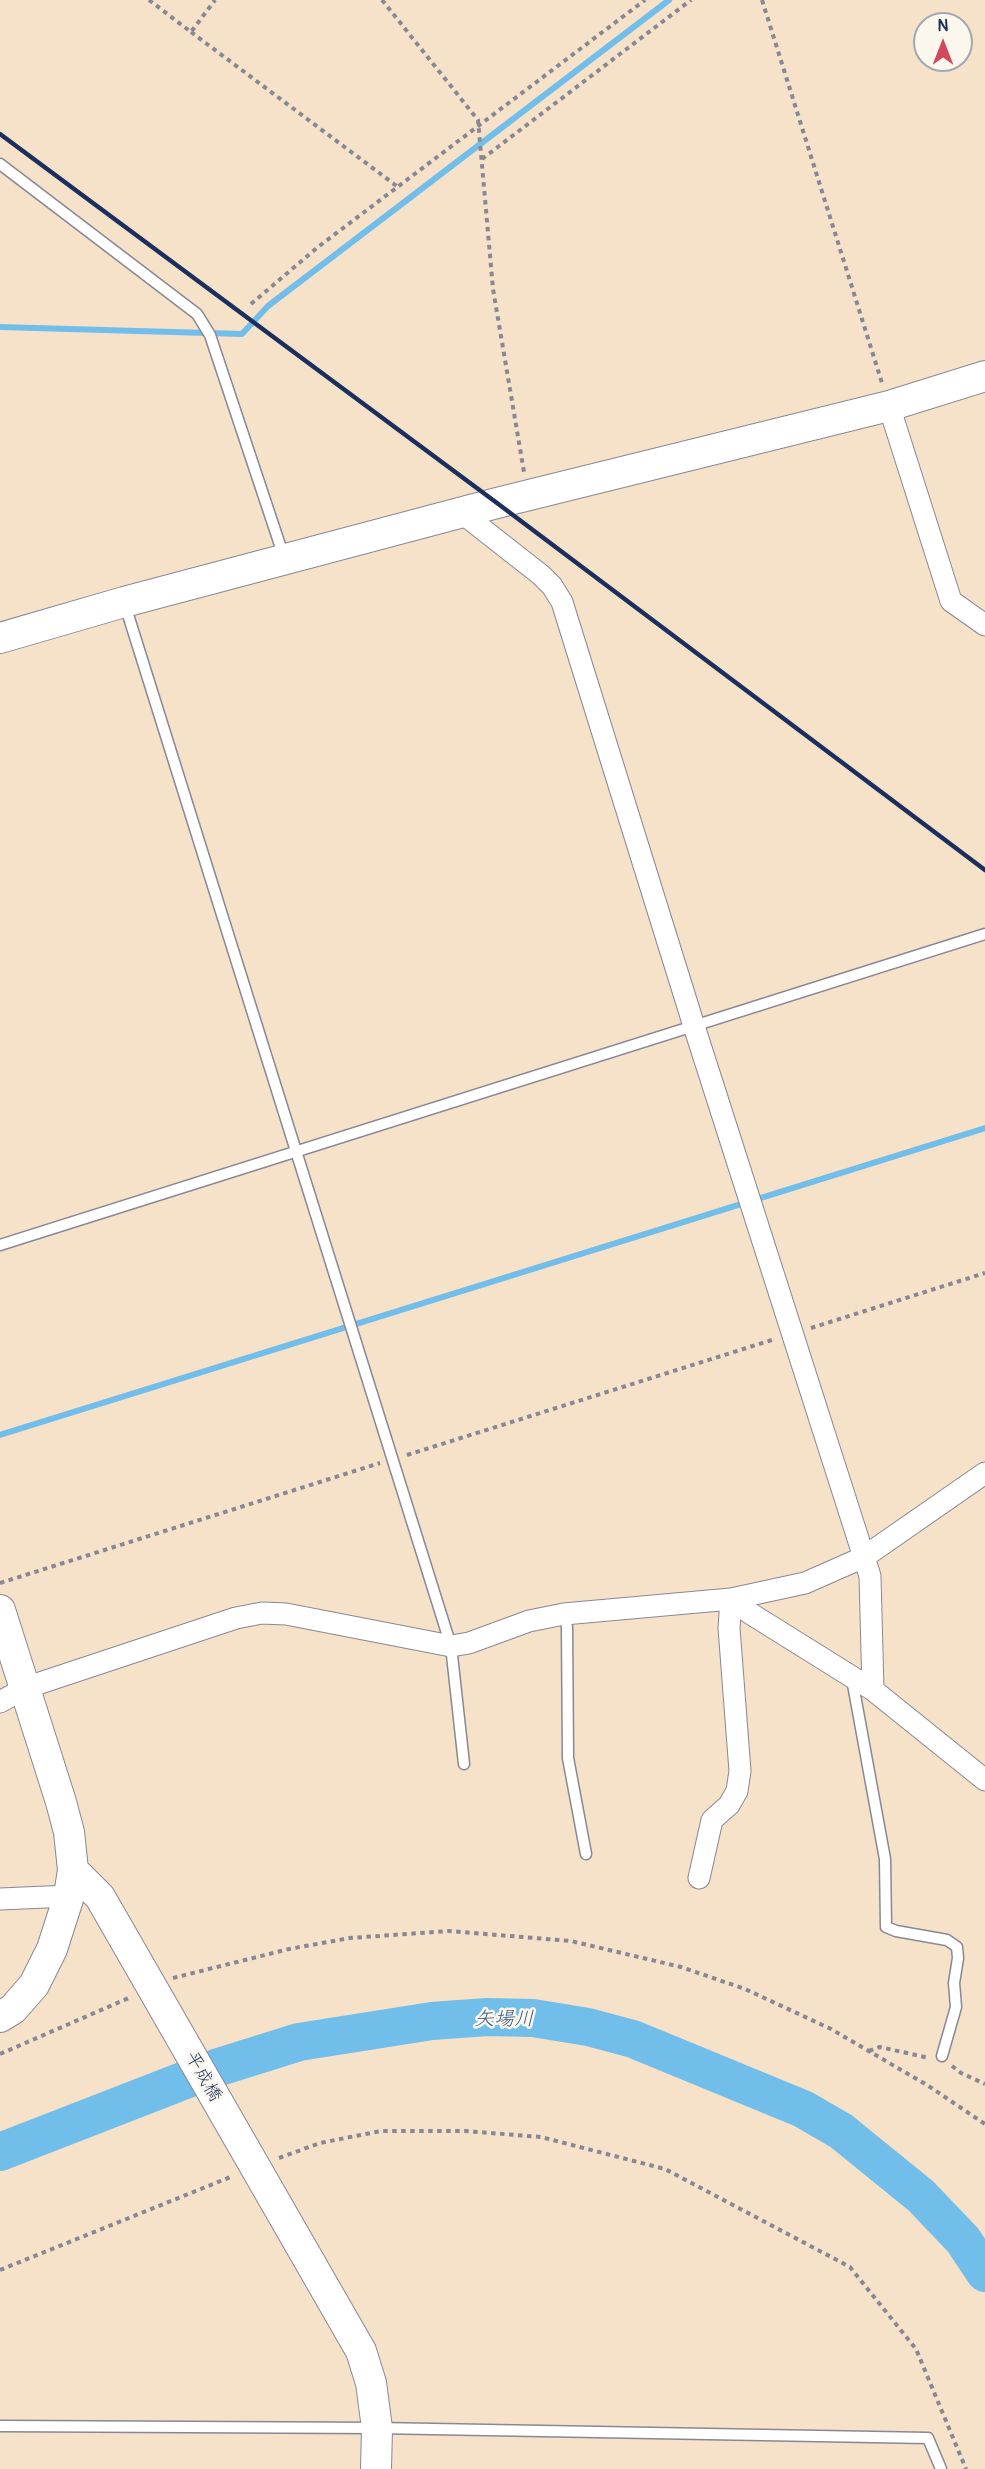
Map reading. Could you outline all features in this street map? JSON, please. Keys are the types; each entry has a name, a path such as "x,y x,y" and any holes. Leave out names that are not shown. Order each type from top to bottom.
{"street":[{"path":"0,638 124,602 497,503 889,406 985,376"},
{"path":"889,406 951,601 985,625"},
{"path":"462,513 541,575 552,586 562,602 694,1026 870,1576 873,1690"},
{"path":"12,1695 236,1618 262,1613 286,1614 451,1646 469,1643 529,1621 564,1614 731,1599 805,1582 864,1557 985,1473"},
{"path":"731,1599 873,1690 985,1780"},
{"path":"699,1878 712,1820 729,1805 737,1791 740,1771 729,1628 731,1599"},
{"path":"0,1610 12,1695 61,1802 69,1832 71,1883 52,1949 34,1985 14,2009 0,2017"},
{"path":"0,1899 71,1883"},
{"name":"平成橋","path":"71,1883 100,1897 251,2165 361,2351 371,2383 377,2428 376,2469"}],"lane":[{"path":"0,164 197,314 210,334 285,561"},
{"path":"124,602 294,1151 451,1646 464,1764"},
{"path":"0,1245 985,934"},
{"path":"564,1614 567,1627 568,1758 586,1854"},
{"path":"851,1677 885,1858 886,1927 896,1931 947,1940 957,1947 956,2007 942,2056"},
{"path":"0,2426 377,2428 928,2438 941,2469"}],"path":[{"path":"149,0 398,188"},
{"path":"191,32 214,0"},
{"path":"382,0 478,120 493,289 528,497"},
{"path":"251,304 318,247 645,0"},
{"path":"482,159 691,0"},
{"path":"762,0 889,406"},
{"path":"0,1583 985,1273"},
{"path":"181,1975 289,1949 350,1938 449,1931 571,1941 681,1967 745,1989 831,2029 927,2085 985,2124"},
{"path":"0,2054 122,2002"},
{"path":"0,2270 251,2165 320,2143 381,2131 465,2131 541,2137 665,2169 850,2267 916,2349 966,2469"}],"waterway":[{"path":"0,327 242,334 268,306 669,0"},
{"path":"0,1435 985,1128"},
{"name":"矢場川","path":"0,2152 216,2068 299,2042 432,2021 487,2017 533,2018 588,2027 633,2039 803,2109 841,2131 921,2196 963,2240 985,2273"}],"railway":[{"path":"0,134 497,503 985,870"}]}
